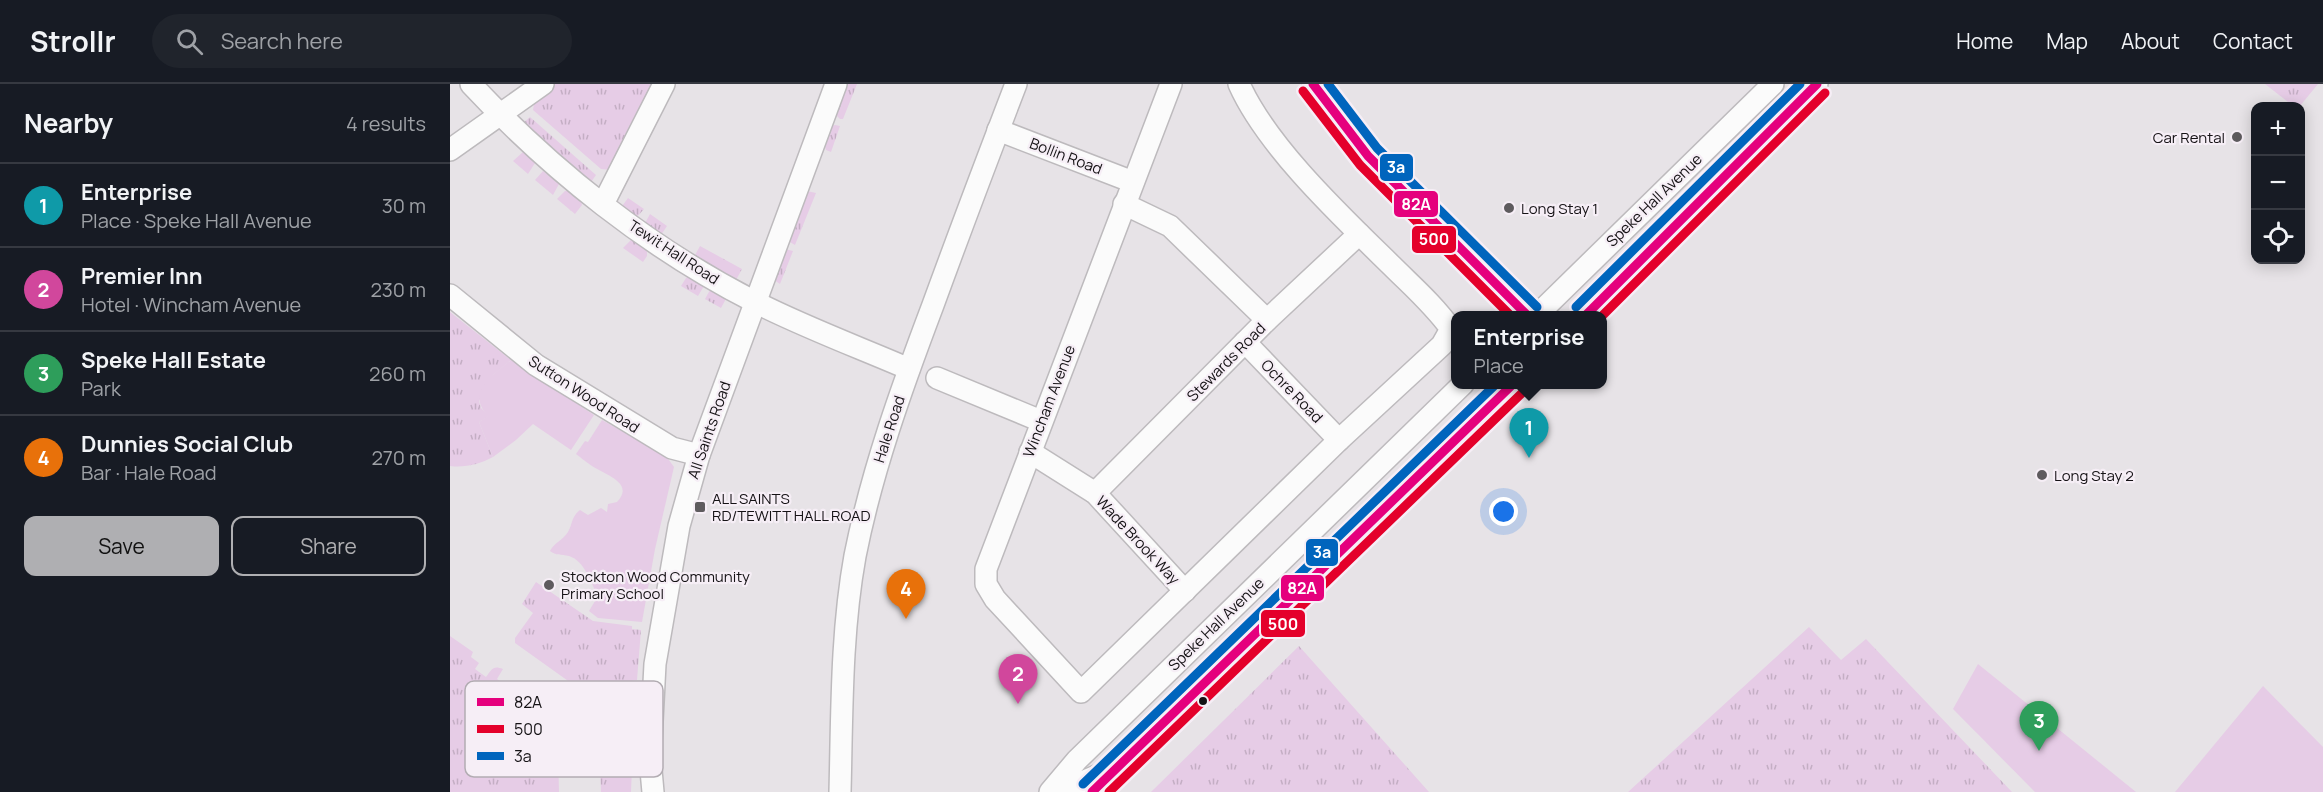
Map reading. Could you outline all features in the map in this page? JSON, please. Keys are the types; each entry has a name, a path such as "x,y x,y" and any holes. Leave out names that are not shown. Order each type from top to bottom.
{"street":[{"name":"Tewit Hall Road","path":"471,84 500,115 603,204 666,249 755,302 909,369"},
{"path":"450,150 543,84"},
{"path":"603,204 664,84"},
{"name":"All Saints Road","path":"654,681 655,664 680,526 699,455 836,84"},
{"name":"Hale Road","path":"840,792 848,612 855,558 882,447 1016,84"},
{"name":"Wincham Avenue","path":"1171,84 986,569 986,584 995,599 1081,692 1185,591"},
{"path":"1185,591 1339,440 1442,345 1451,329 1440,313 1359,234 1292,162 1264,126 1239,84"},
{"path":"1313,84 1368,156 1525,311"},
{"name":"Speke Hall Avenue","path":"1540,311 1773,84"},
{"path":"1588,311 1817,84"},
{"name":"Bollin Road","path":"998,130 1133,182"},
{"path":"1124,204 1170,226 1267,320"},
{"name":"Stewards Road","path":"1095,493 1267,320 1359,234"},
{"name":"Sutton Wood Road","path":"450,295 536,365 672,448 699,455"},
{"name":"Ochre Road","path":"1245,342 1339,440"},
{"path":"938,378 1041,421"},
{"name":"Speke Hall Avenue","path":"1050,792 1077,760 1458,389"},
{"path":"1092,792 1509,389"},
{"name":"Wade Brook Way","path":"1030,452 1095,493 1185,591"},
{"path":"1073,792 1080,783 1115,768"},
{"name":"All Saints Road","path":"652,777 653,792"}],"green space":[{"path":"554,84 657,84 611,170 601,169 533,110 535,98"},
{"path":"848,84 857,84 843,119 840,119 836,115"},
{"path":"2265,84 2318,84 2303,102 2288,102"},
{"path":"530,117 596,175 589,185 520,126"},
{"path":"832,126 840,126 831,152 825,147"},
{"path":"523,152 535,163 528,174 513,161"},
{"path":"543,171 559,184 553,195 535,180"},
{"path":"565,191 581,202 582,205 575,214 557,199"},
{"path":"807,191 816,193 795,245 788,241"},
{"path":"628,198 644,209 636,218 620,209"},
{"path":"650,214 667,226 661,235 644,225"},
{"path":"632,239 647,249 647,256 643,262 623,248"},
{"path":"700,246 742,269 736,280 694,257"},
{"path":"785,249 793,251 780,284 774,280"},
{"path":"689,276 703,283 704,286 698,296 681,286"},
{"path":"713,289 727,297 721,308 705,299"},
{"path":"450,312 511,360 493,375 479,401 481,408 489,416 479,422 493,457 467,466 450,466"},
{"path":"511,360 594,415 571,450 533,424 493,457 479,422 488,416 479,399 480,392 490,378"},
{"path":"602,420 666,456 674,467 655,549 642,622 598,618 589,611 598,596 583,567 569,556 554,554 550,551 568,532 580,510 588,515 601,508 607,512 608,504 617,502 623,491 619,483 576,454 585,441 588,442"},
{"path":"536,582 593,621 632,626 632,629 641,630 637,680 568,681 515,643 515,638 533,613 522,604"},
{"path":"1809,627 1841,660 1866,639 2012,792 1628,792"},
{"path":"450,636 473,652 471,657 479,663 475,669 486,677 493,668 503,669 497,679 500,681 465,681 465,777 559,777 559,792 450,792"},
{"path":"1299,646 1429,792 1151,792"},
{"path":"1978,664 2136,792 2035,792 1953,709"},
{"path":"2263,686 2323,747 2323,792 2175,792"},
{"path":"600,777 632,777 631,792 601,792"}],"transit line":[{"name":"82A","path":"1313,84 1368,156 1523,311"},
{"name":"3a","path":"1328,84 1377,148 1537,307"},
{"name":"3a","path":"1576,307 1800,84"},
{"name":"82A","path":"1590,311 1817,84"},
{"name":"500","path":"1303,91 1360,165 1506,311"},
{"name":"500","path":"1607,311 1825,93"},
{"name":"3a","path":"1083,784 1491,389"},
{"name":"82A","path":"1092,792 1508,389"},
{"name":"500","path":"1109,792 1522,393"}],"place":[{"name":"Car Rental","path":"2237,137"},
{"name":"Long Stay 1","path":"1509,208"},
{"name":"Enterprise","path":"1529,458"},
{"name":"Long Stay 2","path":"2042,475"},
{"name":"ALL SAINTS RD/TEWITT HALL ROAD","path":"700,507"},
{"name":"Stockton Wood Community Primary School","path":"549,585"},
{"name":"Dunnies Social Club","path":"906,619"},
{"name":"Premier Inn","path":"1018,704"},
{"name":"Speke Hall Estate","path":"2039,751"}]}
